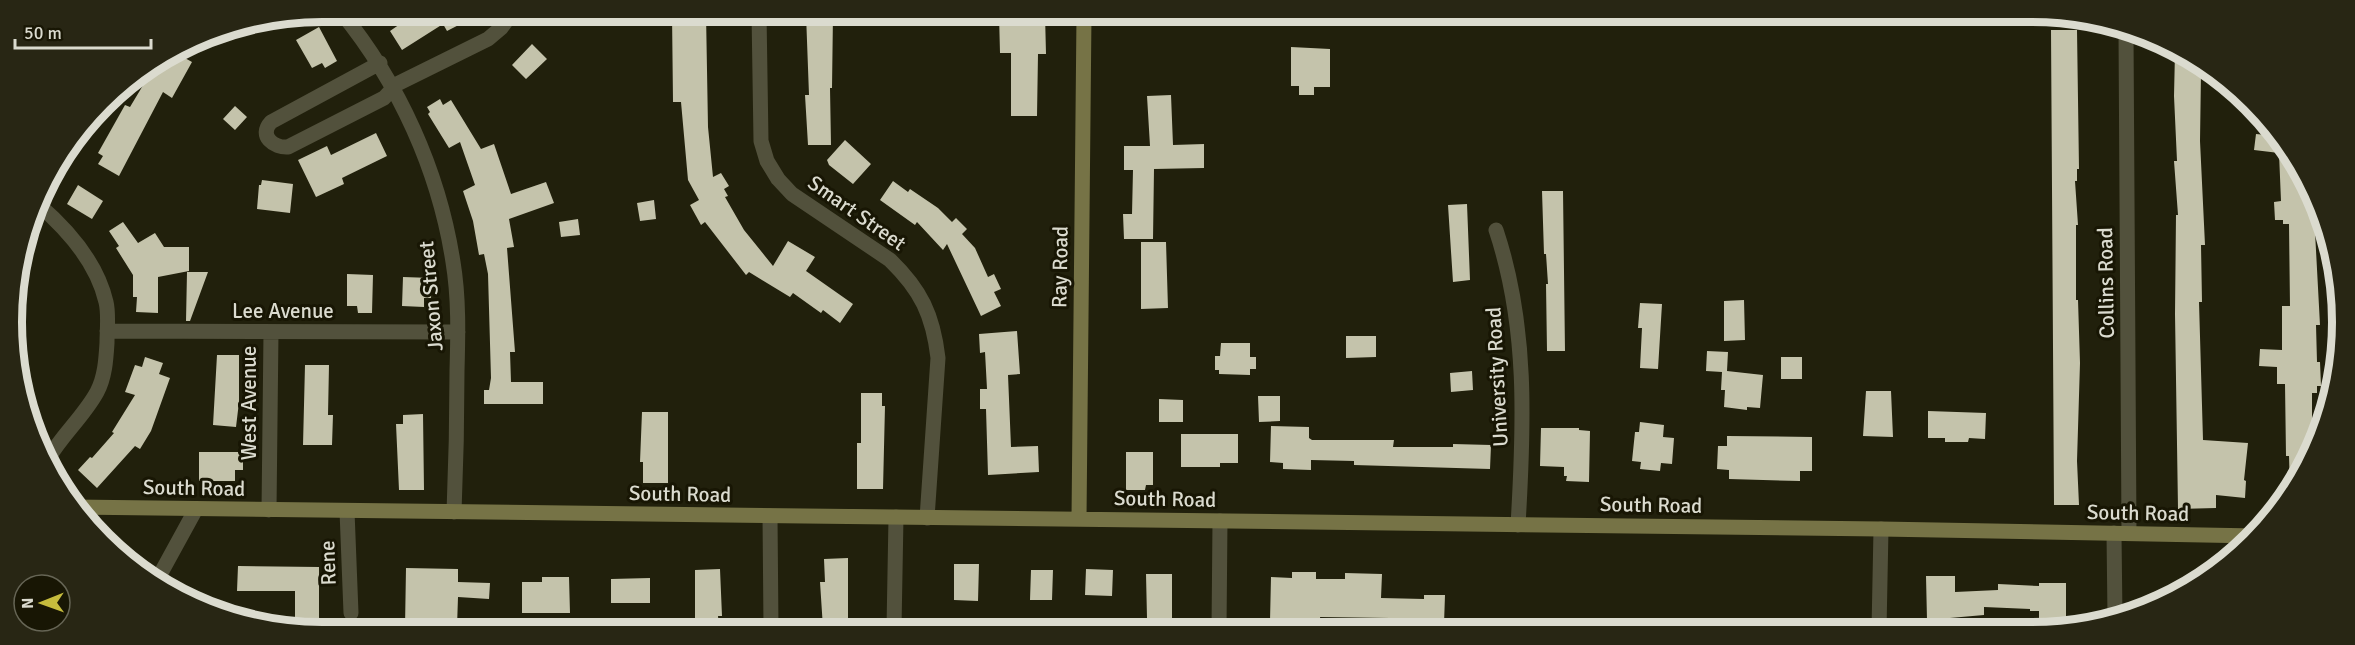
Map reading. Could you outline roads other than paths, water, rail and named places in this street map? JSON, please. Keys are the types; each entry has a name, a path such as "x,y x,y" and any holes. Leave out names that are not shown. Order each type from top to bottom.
{"street":[{"name":"Jaxon Street","path":"349,22 380,63 393,88 429,168 446,223 453,264 458,332 454,512"},
{"path":"380,63 271,122 267,126 266,134 270,143 279,148 288,147 384,98 393,88 488,39 505,22"},
{"name":"Smart Street","path":"759,22 761,141 767,161 778,179 792,194 890,260 919,292 927,308 935,332 938,358 927,518"},
{"name":"Ray Road","path":"1078,519 1084,22"},
{"name":"Collins Road","path":"2116,611 2121,533 2126,37"},
{"path":"45,209 81,249 100,283 107,304 106,360 97,392 52,453"},
{"name":"University Road","path":"1496,230 1512,292 1520,340 1523,408 1518,525"},
{"name":"Lee Avenue","path":"107,331 458,332"},
{"name":"West Avenue","path":"269,510 271,332"},
{"name":"South Road","path":"86,507 1881,529 2244,536"},
{"path":"160,575 196,509"},
{"name":"Rene","path":"347,511 351,613"},
{"path":"770,516 771,622"},
{"path":"894,622 896,517"},
{"path":"1219,622 1220,521"},
{"path":"1880,622 1881,529"}]}
